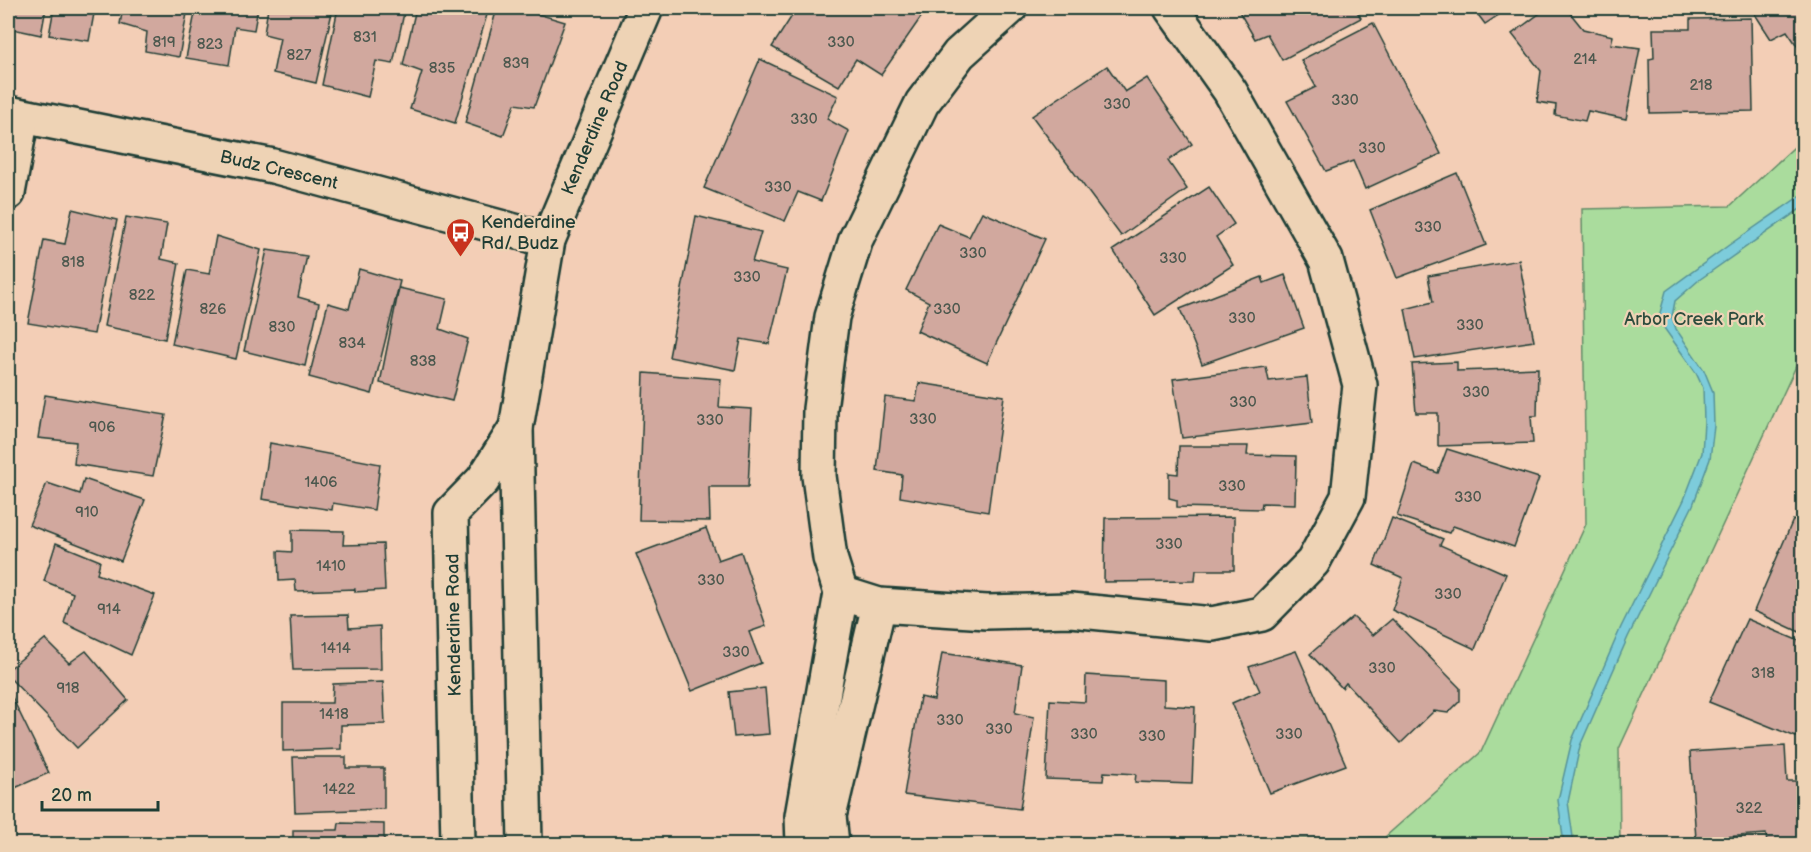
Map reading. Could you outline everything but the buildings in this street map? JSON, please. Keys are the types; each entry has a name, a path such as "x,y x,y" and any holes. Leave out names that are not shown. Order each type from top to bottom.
{"street":[{"name":"Kenderdine Road","path":"525,844 516,428 548,240 646,8"},
{"path":"803,844 802,816 841,593 830,558 819,476 820,410 832,317 856,239 922,103 959,54 1010,8"},
{"path":"841,593 879,605 987,612 1071,610 1212,624 1262,614 1313,562 1348,497 1360,385 1326,260 1230,92 1171,8"},
{"name":"Budz Crescent","path":"15,115 273,166 548,240"},
{"path":"8,193 15,115"},
{"name":"Kenderdine Road","path":"458,844 452,513 483,480 516,428"},
{"path":"832,844 829,816 879,605"}],"green space":[{"name":"Arbor Creek Park","path":"1803,139 1803,351 1619,749 1620,844 1098,844 1385,837 1481,752 1586,524 1582,209 1730,206"}],"water":[{"path":"1803,194 1803,207 1699,280 1675,301 1672,317 1676,329 1704,370 1713,392 1714,426 1710,459 1693,505 1628,637 1580,746 1568,802 1574,844 1564,844 1558,800 1572,740 1621,627 1684,500 1702,453 1703,388 1696,373 1664,328 1660,313 1666,291"}],"place":[{"name":"Kenderdine Rd/ Budz","path":"460,258"}]}
